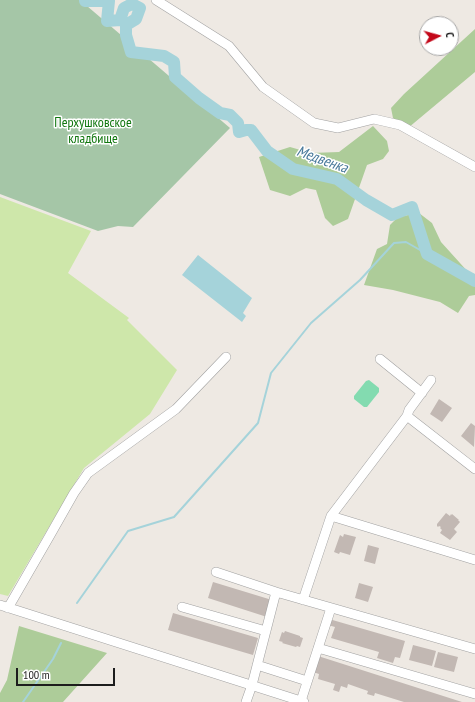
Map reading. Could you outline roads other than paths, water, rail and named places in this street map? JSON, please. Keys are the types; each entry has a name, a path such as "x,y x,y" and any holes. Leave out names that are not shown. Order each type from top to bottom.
{"street":[{"path":"156,0 228,46 262,87 314,123 338,128 374,119 400,125 475,167"},
{"path":"226,357 176,409 88,473 74,493 50,538 4,607 302,701 330,608"},
{"path":"380,359 422,392"},
{"path":"304,600 331,516 407,416 409,410 430,380"},
{"path":"407,416 475,469"},
{"path":"331,516 475,560"},
{"path":"216,572 276,592 475,649"},
{"path":"246,702 252,685 276,592"},
{"path":"182,606 266,631"},
{"path":"318,648 475,694"},
{"path":"257,666 307,681"}],"water":[{"path":"198,255 252,298 243,313 246,316 242,322 182,275"}],"waterway":[{"name":"Медвенка","path":"85,0 109,1 107,21 120,20 124,8 132,4 140,8 136,19 126,25 126,35 131,52 164,56 174,62 175,77 199,98 220,113 230,115 238,123 239,132 251,130 267,151 293,169 337,179 366,200 392,215 412,207 427,254 475,281"},
{"path":"77,603 128,531 174,517 258,423 271,373 311,323 360,280 394,243 406,242 427,254"},
{"path":"23,702 53,659 61,643"}],"park label":[{"name":"Перхушковское кладбище","path":"93,132"}]}
